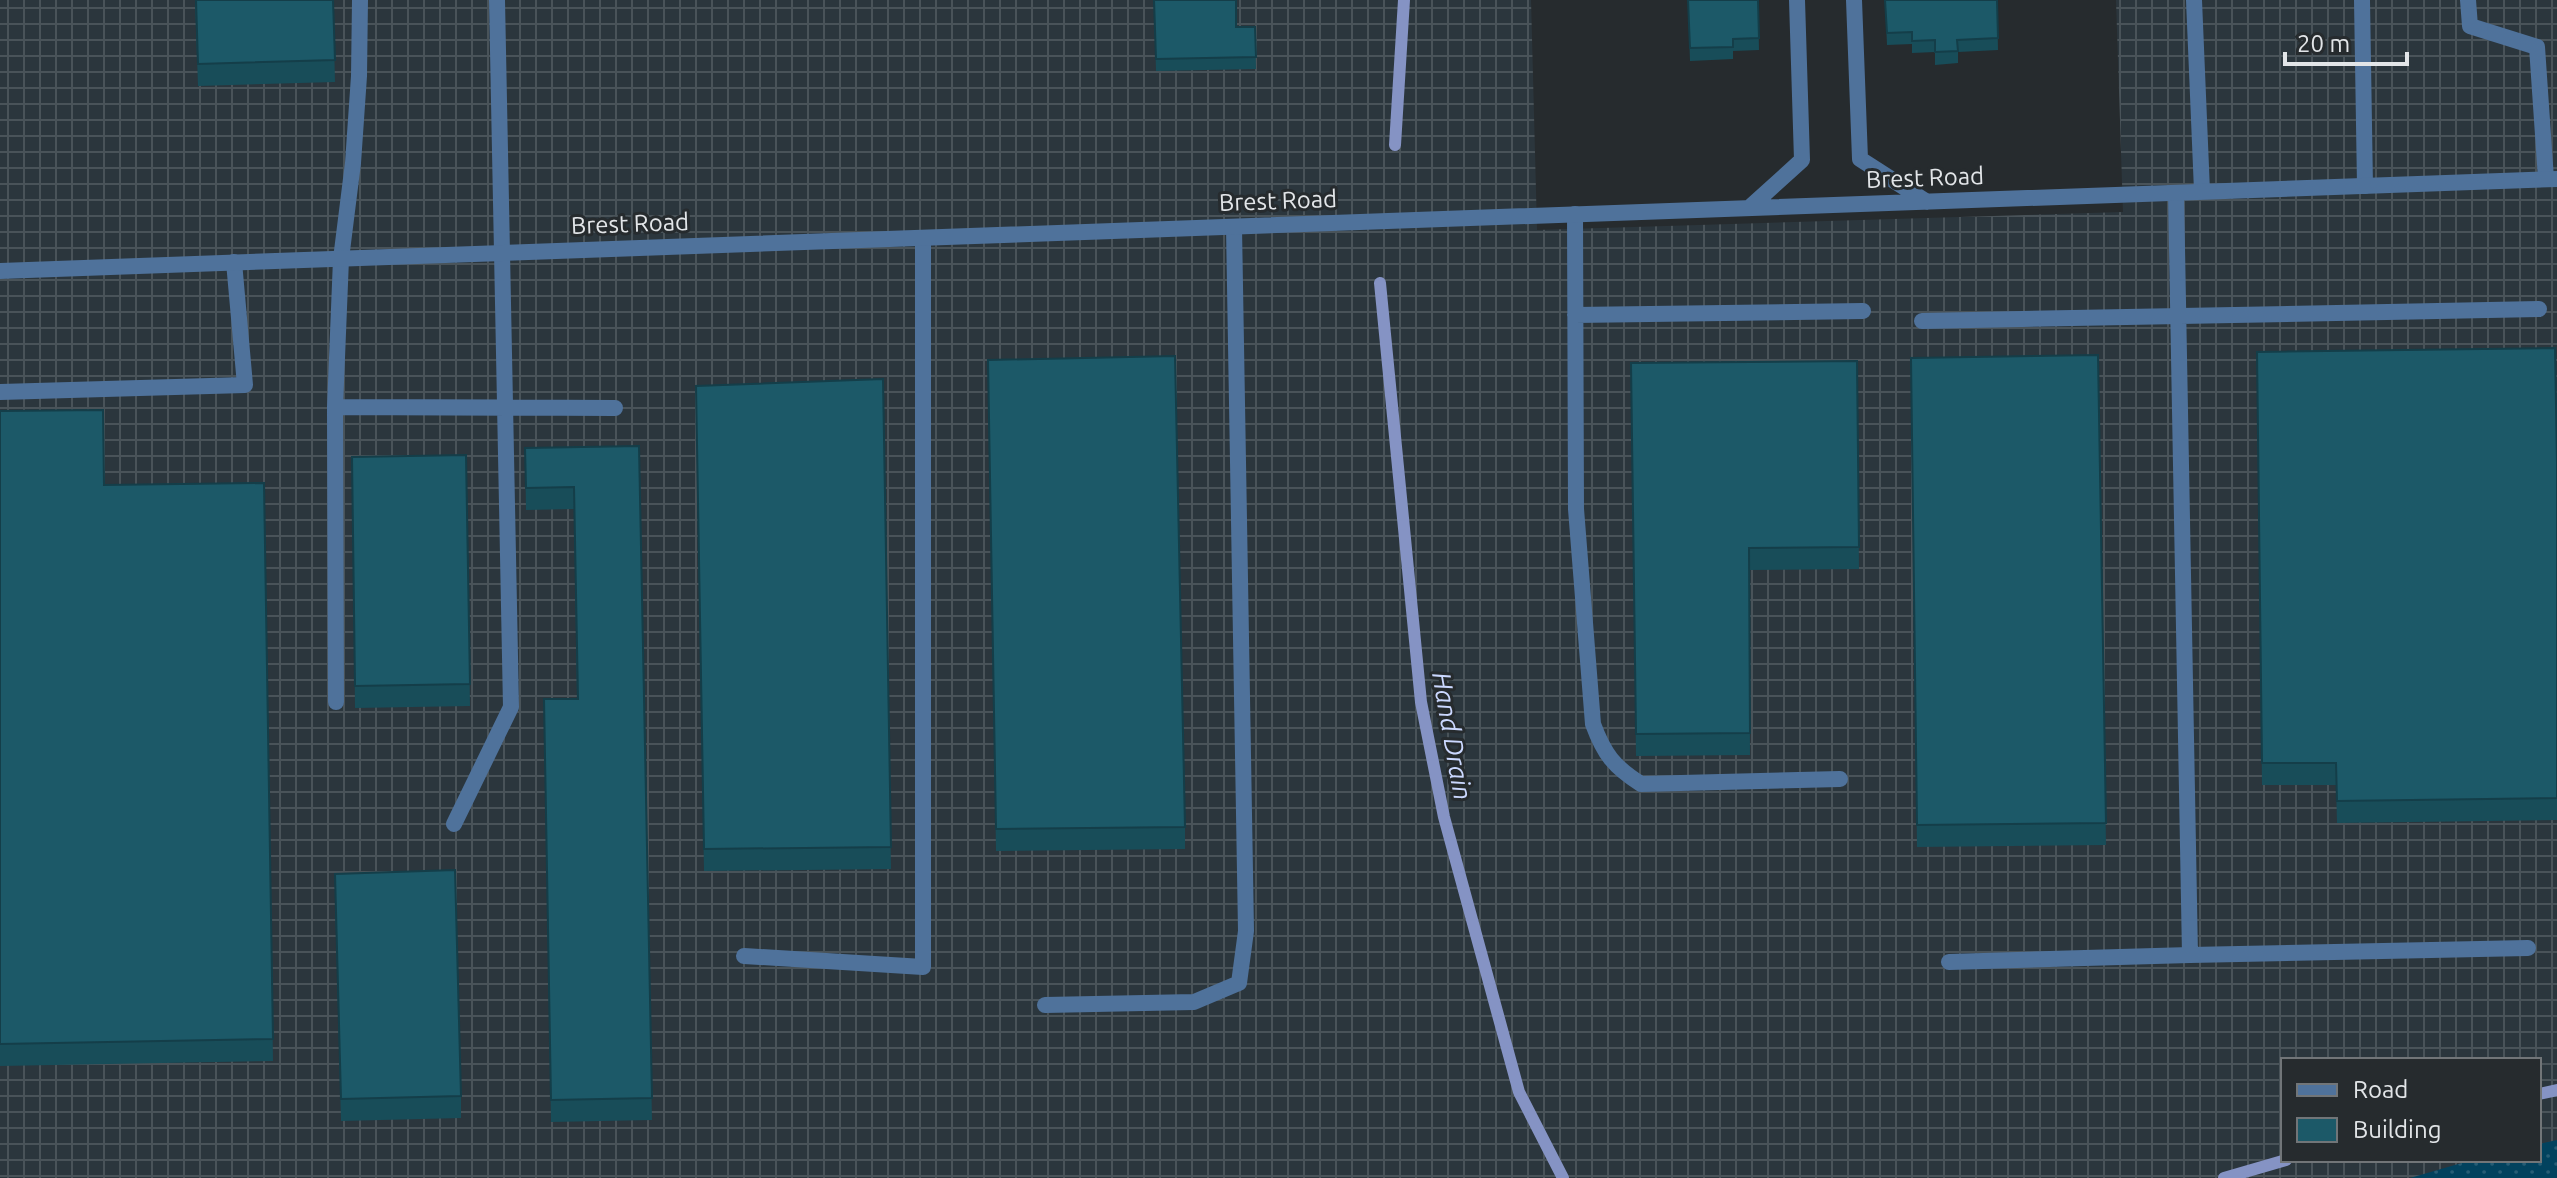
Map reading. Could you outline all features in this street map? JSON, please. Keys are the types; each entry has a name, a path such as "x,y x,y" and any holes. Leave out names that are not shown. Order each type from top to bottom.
{"street":[{"path":"336,702 335,407 341,259 353,163 359,76 360,0"},
{"path":"454,824 511,707 497,0"},
{"path":"1749,208 1802,160 1797,0"},
{"path":"1854,0 1860,159 1927,202"},
{"path":"2194,0 2202,191"},
{"path":"2362,0 2365,186"},
{"path":"2468,0 2470,26 2537,47 2552,179"},
{"name":"Brest Road","path":"0,271 2552,179"},
{"path":"2176,193 2190,955"},
{"path":"1575,214 1576,509 1593,724 1602,749 1620,771 1641,784 1840,779"},
{"path":"1045,1005 1194,1002 1239,983 1246,931 1234,227"},
{"path":"744,956 923,967 923,238"},
{"path":"0,392 245,385 234,262"},
{"path":"1922,321 2539,309"},
{"path":"1575,315 1863,311"},
{"path":"335,407 615,408"},
{"path":"1949,962 2528,948"}],"shaded area":[{"path":"0,0 1531,0 1537,230 2123,212 2116,0 2557,0 2557,1178 0,1178"},
{"path":"2557,1140 2557,1178 2410,1178 2465,1162 2541,1162 2541,1144"}],"building":[{"path":"196,0 333,0 335,60 198,64"},
{"path":"1154,0 1236,0 1236,27 1255,27 1256,57 1156,59"},
{"path":"1688,0 1758,0 1759,38 1733,39 1733,47 1690,48"},
{"path":"1885,0 1997,0 1998,38 1957,40 1958,51 1935,52 1935,40 1912,41 1912,32 1887,33"},
{"path":"2555,348 2557,798 2337,801 2336,763 2262,763 2257,352"},
{"path":"2098,355 2106,823 1917,825 1911,358"},
{"path":"1175,356 1185,827 996,829 988,360"},
{"path":"1857,361 1859,547 1749,548 1750,733 1636,734 1631,363"},
{"path":"883,379 891,847 704,849 696,386"},
{"path":"103,410 104,485 264,483 273,1039 0,1044 0,411"},
{"path":"639,446 652,1098 551,1100 544,699 578,699 574,487 526,488 525,448"},
{"path":"466,455 470,684 355,686 352,457"},
{"path":"455,870 461,1096 341,1099 335,874"}],"waterway":[{"name":"Hand Drain","path":"1395,145 1404,0"},
{"name":"Hand Drain","path":"1380,283 1421,702 1444,817 1519,1092 1563,1178"},
{"name":"Hand Drain","path":"2541,1094 2557,1090"},
{"name":"Hand Drain","path":"2224,1178 2281,1161"}]}
